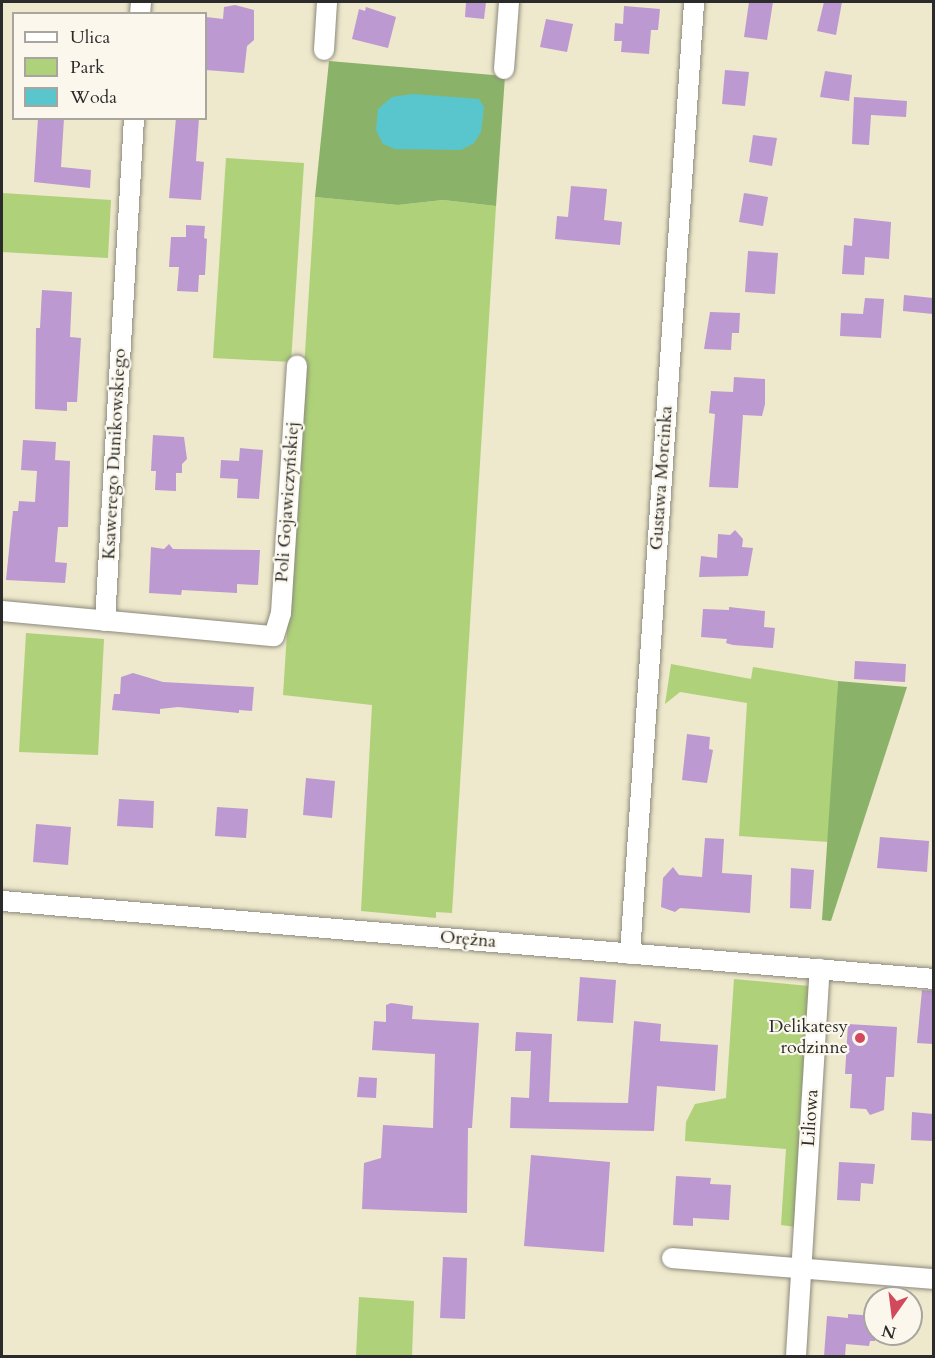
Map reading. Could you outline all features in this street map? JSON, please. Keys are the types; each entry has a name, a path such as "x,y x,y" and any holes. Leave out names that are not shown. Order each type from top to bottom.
{"street":[{"path":"324,50 327,2"},
{"path":"504,69 509,2"},
{"name":"Gustawa Morcinka","path":"630,954 694,2"},
{"name":"Ksawerego Dunikowskiego","path":"105,621 134,120"},
{"name":"Poli Gojawiczyńskiej","path":"105,621 274,636 281,614 297,366"},
{"path":"2,611 105,621"},
{"name":"Orężna","path":"2,901 933,979"},
{"name":"Liliowa","path":"796,1356 820,969"},
{"path":"672,1258 933,1279"}],"green space":[{"path":"329,61 505,76 496,206 443,200 398,205 315,197"},
{"path":"226,158 304,163 291,362 213,358"},
{"path":"2,193 111,200 108,258 2,252"},
{"path":"315,197 398,205 443,200 496,206 452,913 436,912 436,918 361,911 372,705 283,695"},
{"path":"26,633 104,639 98,755 19,752"},
{"path":"671,664 751,679 753,667 838,681 829,842 739,836 747,703 680,692 665,704"},
{"path":"838,681 907,687 831,921 822,920"},
{"path":"734,979 809,986 796,1227 781,1225 786,1149 685,1141 686,1122 695,1104 726,1098"},
{"path":"359,1297 414,1301 412,1356 356,1356"}],"water":[{"path":"413,94 479,99 484,107 481,132 474,143 461,150 395,149 383,144 376,130 378,109 392,97"}],"building":[{"path":"466,2 486,2 484,19 465,17"},
{"path":"749,2 773,2 767,40 744,37"},
{"path":"824,2 842,2 836,35 817,31"},
{"path":"235,5 254,10 254,40 247,46 244,73 207,70 207,17 223,19 224,7"},
{"path":"624,6 660,9 658,30 651,30 649,54 621,52 622,41 614,41 615,23 623,24"},
{"path":"366,7 396,17 388,48 352,39 359,9 365,11"},
{"path":"546,19 573,24 567,52 540,47"},
{"path":"725,70 749,72 745,106 722,104"},
{"path":"825,71 852,75 849,101 820,97"},
{"path":"854,97 907,101 906,117 871,115 869,145 852,144"},
{"path":"38,120 64,120 61,167 91,170 90,188 34,182"},
{"path":"176,120 199,120 196,161 204,162 201,200 169,198"},
{"path":"753,135 777,138 772,166 749,162"},
{"path":"571,186 607,189 604,220 622,222 620,245 555,239 557,216 568,217"},
{"path":"744,193 768,197 763,226 739,222"},
{"path":"854,218 891,222 889,259 865,257 864,275 842,274 844,245 852,246"},
{"path":"186,225 205,226 204,238 207,239 205,275 199,275 198,292 177,291 179,267 169,267 171,237 186,237"},
{"path":"748,251 778,253 775,294 745,292"},
{"path":"42,290 72,292 70,337 81,338 77,402 67,402 67,411 35,409 36,328 40,328"},
{"path":"904,295 933,298 933,314 903,311"},
{"path":"865,298 884,299 881,338 840,336 841,313 863,314"},
{"path":"710,312 740,313 739,333 732,333 731,350 704,349"},
{"path":"734,377 765,379 765,404 762,416 743,415 738,488 709,487 715,414 709,413 711,391 733,392"},
{"path":"153,435 184,437 187,459 182,464 182,473 176,473 176,491 155,490 156,471 151,471"},
{"path":"23,440 56,442 55,460 70,461 68,527 58,527 55,562 67,563 65,583 6,580 13,511 18,511 19,501 35,502 37,471 21,470"},
{"path":"240,448 263,450 259,499 237,498 238,479 220,478 221,460 239,461"},
{"path":"735,530 743,539 742,547 753,548 748,576 699,577 701,556 717,558 718,534 730,535"},
{"path":"169,544 173,549 260,550 258,585 237,584 237,593 182,590 181,595 149,593 151,547 164,549"},
{"path":"729,607 765,611 764,627 775,628 773,648 733,645 726,643 727,639 701,637 703,609 729,610"},
{"path":"855,661 906,664 905,682 854,679"},
{"path":"133,673 163,682 254,687 252,711 239,710 239,713 178,707 160,709 160,714 112,710 114,694 120,694 121,677"},
{"path":"687,734 710,737 709,749 713,750 707,783 682,780"},
{"path":"306,778 335,781 332,818 303,815"},
{"path":"119,799 154,801 153,828 117,826"},
{"path":"217,807 248,809 246,838 215,836"},
{"path":"36,824 71,827 68,865 33,862"},
{"path":"880,837 929,841 927,872 877,868"},
{"path":"705,838 724,839 722,873 752,875 750,913 680,908 675,912 661,907 663,878 673,867 679,875 702,877"},
{"path":"791,868 814,870 811,909 790,908"},
{"path":"580,977 616,980 613,1023 577,1021"},
{"path":"922,990 933,991 933,1044 917,1043"},
{"path":"391,1003 413,1006 412,1019 479,1023 472,1128 468,1128 467,1213 362,1209 364,1163 381,1158 383,1125 433,1128 435,1054 372,1050 374,1021 386,1022 386,1005"},
{"path":"634,1021 661,1024 660,1041 718,1045 715,1091 657,1086 654,1131 510,1128 511,1097 529,1098 531,1051 515,1051 516,1032 552,1034 549,1102 628,1103"},
{"path":"848,1024 897,1027 894,1077 886,1077 884,1110 870,1115 866,1109 850,1108 852,1074 845,1074"},
{"path":"359,1077 377,1078 376,1098 357,1097"},
{"path":"912,1112 933,1114 933,1141 911,1140"},
{"path":"531,1155 610,1162 604,1252 524,1246"},
{"path":"839,1162 875,1164 873,1184 861,1183 860,1201 837,1200"},
{"path":"676,1176 711,1178 710,1184 731,1185 729,1220 693,1218 693,1226 673,1225"},
{"path":"443,1257 467,1258 465,1319 440,1318"},
{"path":"848,1314 863,1315 863,1345 846,1344 845,1356 824,1356 827,1316 848,1318"}],"place":[{"name":"Delikatesy rodzinne","path":"860,1038"}]}
